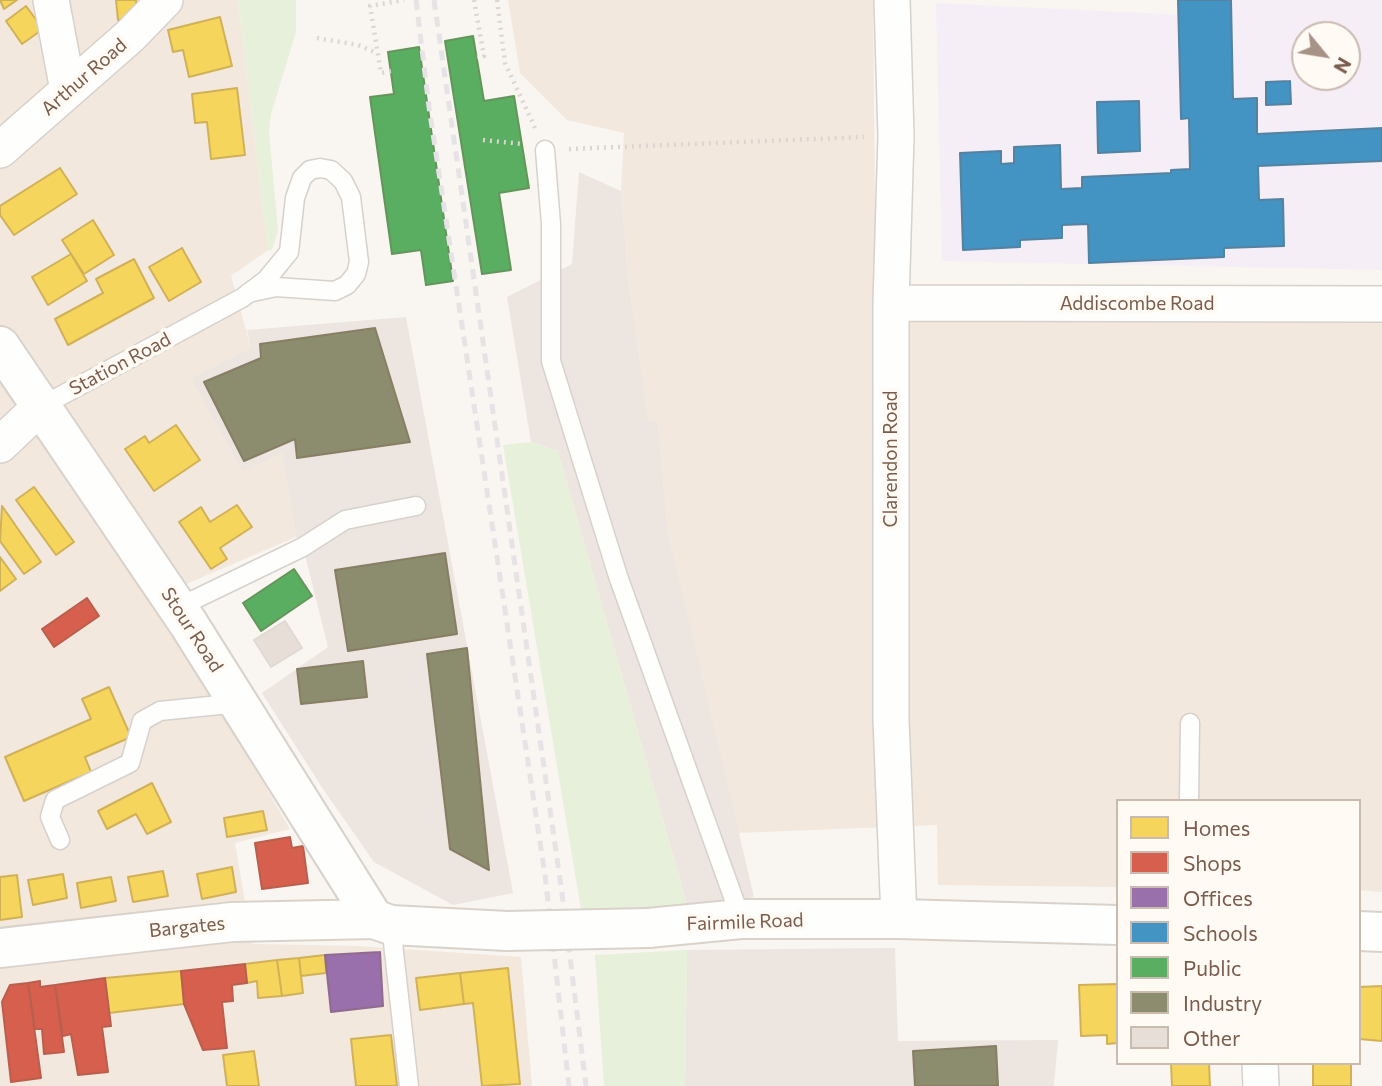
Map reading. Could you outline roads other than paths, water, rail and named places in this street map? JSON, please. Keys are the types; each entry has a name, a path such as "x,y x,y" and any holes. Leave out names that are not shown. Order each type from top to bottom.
{"main road":[{"name":"Stour Road","path":"0,346 177,608 383,922"},
{"name":"Fairmile Road","path":"383,922 507,931 648,928 741,919 900,919 1116,925"},
{"name":"Bargates","path":"0,948 232,922 383,922"},
{"path":"1361,931 1382,932"}],"street":[{"path":"51,0 68,90"},
{"name":"Arthur Road","path":"0,150 130,36 165,0"},
{"name":"Clarendon Road","path":"891,0 896,136 891,303 891,720 900,919"},
{"name":"Addiscombe Road","path":"891,303 1382,304"},
{"name":"Station Road","path":"0,445 40,407"},
{"path":"1260,1065 1261,1086"}],"lane":[{"path":"545,150 551,224 551,361 618,576 741,919"},
{"name":"Station Road","path":"40,407 248,293 282,264 289,252 295,198 302,177 310,170 320,167 331,170 343,181 351,197 359,262 356,274 347,285 335,291 276,287 248,293"},
{"path":"177,608 303,547 345,520 416,506"},
{"path":"60,840 50,817 55,800 130,763 142,720 160,711 239,703"},
{"path":"1189,799 1190,723"},
{"path":"383,922 409,1086"}],"railway":[{"path":"416,0 429,107 545,875 569,1086"},
{"path":"434,0 562,893 586,1086"}]}
